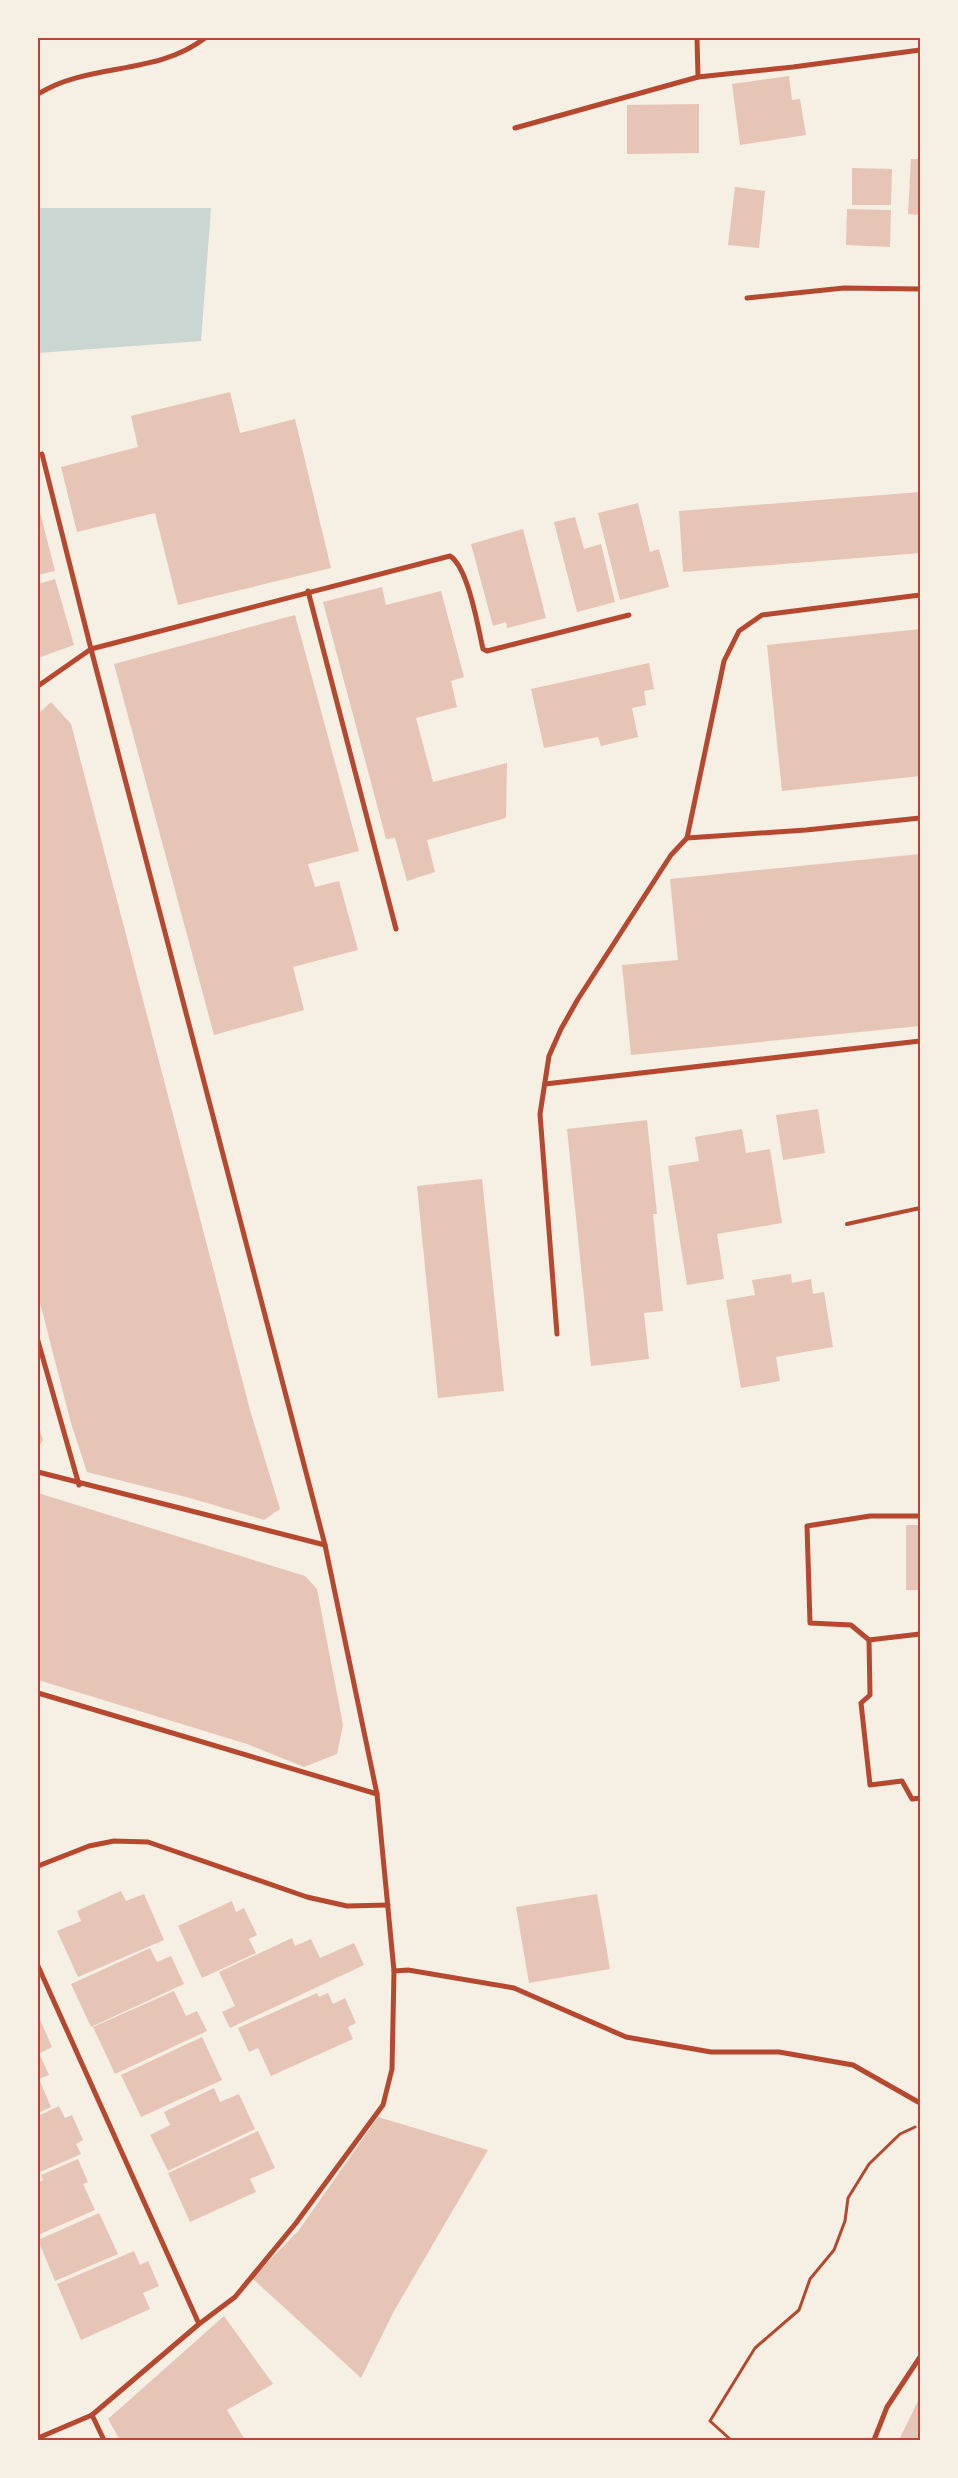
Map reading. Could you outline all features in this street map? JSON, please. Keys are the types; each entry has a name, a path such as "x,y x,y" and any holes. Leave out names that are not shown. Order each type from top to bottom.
{"street":[{"path":"38,94 88,75 163,61 189,50 205,38"},
{"path":"697,38 698,77"},
{"path":"515,128 698,77 793,67 920,50"},
{"path":"747,298 844,288 920,289"},
{"path":"38,2438 92,2415 199,2324 235,2297 296,2223 383,2106 392,2069 394,1971 377,1794 325,1545 91,649 42,454"},
{"path":"38,686 91,649 308,591 450,556 456,561 469,589 483,648 487,651 629,615"},
{"path":"308,591 396,929"},
{"path":"557,1334 540,1114 549,1056 561,1029 671,855 687,838 724,661 739,630 762,615 920,595"},
{"path":"687,838 806,830 920,818"},
{"path":"545,1084 920,1041"},
{"path":"38,1341 79,1485"},
{"path":"38,1472 79,1485 325,1545"},
{"path":"920,1516 870,1516 807,1526 810,1623 851,1625 869,1640 920,1634"},
{"path":"869,1640 870,1695 861,1703 870,1784 902,1781 912,1799 920,1798"},
{"path":"38,1693 377,1794"},
{"path":"38,1866 89,1846 114,1841 148,1842 307,1897 347,1906 388,1905"},
{"path":"38,1966 199,2324"},
{"path":"394,1971 408,1970 514,1988 626,2037 711,2052 780,2052 853,2065 920,2103"},
{"path":"874,2440 887,2407 920,2357"},
{"path":"92,2415 104,2440"}],"lane":[{"path":"847,1224 920,1208"}],"path":[{"path":"731,2440 710,2421 755,2348 800,2310 810,2279 834,2250 845,2221 848,2198 869,2164 900,2134 920,2124"}],"shaded area":[{"path":"38,208 211,208 201,341 38,353"}],"building":[{"path":"789,76 792,100 800,99 806,135 740,145 732,84"},
{"path":"699,104 699,153 627,154 627,105"},
{"path":"911,159 920,159 920,215 908,214"},
{"path":"852,168 892,169 891,205 852,205"},
{"path":"735,187 765,191 759,248 728,245"},
{"path":"847,209 891,210 890,247 846,245"},
{"path":"230,392 240,433 295,419 331,568 178,605 155,513 77,532 61,467 138,447 131,416"},
{"path":"920,492 920,553 683,572 679,511"},
{"path":"638,503 650,552 659,549 669,587 620,600 598,513"},
{"path":"38,504 55,571 38,575"},
{"path":"575,517 584,549 601,544 615,602 577,612 554,522"},
{"path":"523,529 546,618 507,628 506,622 493,626 471,544"},
{"path":"55,579 74,645 38,658 38,584"},
{"path":"382,587 386,605 441,591 464,677 451,681 457,707 416,718 433,782 507,763 506,818 427,840 435,872 407,881 395,838 386,839 323,602"},
{"path":"295,615 359,851 308,864 315,887 339,881 358,950 293,967 304,1010 214,1035 114,664"},
{"path":"920,629 920,776 782,791 767,645"},
{"path":"649,663 654,689 644,691 646,705 632,708 638,737 601,746 598,737 544,748 531,689"},
{"path":"51,702 71,724 250,1410 280,1509 264,1520 190,1498 87,1472 71,1423 38,1295 38,714"},
{"path":"920,854 920,1026 631,1055 622,965 678,960 670,879"},
{"path":"818,1109 825,1153 783,1160 776,1115"},
{"path":"647,1120 657,1214 653,1214 663,1311 644,1313 649,1359 591,1366 567,1129"},
{"path":"742,1129 746,1153 770,1149 782,1223 717,1234 724,1279 687,1285 668,1166 699,1161 695,1137"},
{"path":"482,1179 504,1391 438,1398 417,1186"},
{"path":"791,1274 792,1283 811,1279 813,1294 824,1292 833,1347 776,1357 780,1381 741,1388 726,1300 755,1295 752,1280"},
{"path":"38,1424 43,1440 38,1449"},
{"path":"38,1493 305,1576 317,1589 343,1725 337,1754 304,1767 247,1744 38,1680"},
{"path":"906,1525 920,1525 920,1590 906,1590"},
{"path":"121,1891 126,1901 144,1894 164,1940 78,1977 57,1931 81,1921 77,1911"},
{"path":"597,1894 610,1969 529,1983 516,1907"},
{"path":"232,1901 236,1912 244,1908 257,1935 249,1939 256,1953 202,1978 178,1926"},
{"path":"292,1938 295,1946 311,1939 320,1958 354,1943 364,1965 230,2028 222,2012 235,2006 219,1972"},
{"path":"150,1948 157,1962 171,1956 184,1984 91,2027 71,1984"},
{"path":"174,1991 186,2016 197,2011 207,2031 115,2074 93,2027"},
{"path":"317,1993 319,1997 328,1993 333,2004 345,1998 356,2023 348,2027 353,2039 271,2076 258,2048 249,2052 238,2028"},
{"path":"38,2015 52,2047 38,2054"},
{"path":"202,2037 222,2080 141,2117 121,2075"},
{"path":"40,2055 49,2075 39,2079 51,2107 38,2113 38,2056"},
{"path":"214,2088 220,2102 239,2094 255,2129 168,2171 150,2135 170,2125 164,2112"},
{"path":"59,2106 65,2118 72,2115 83,2140 76,2144 81,2154 38,2173 38,2116"},
{"path":"378,2117 488,2150 394,2311 361,2378 252,2278 299,2230"},
{"path":"258,2131 275,2168 250,2179 256,2192 190,2222 168,2173"},
{"path":"78,2159 88,2182 83,2184 95,2210 38,2235 38,2183 43,2180 41,2175"},
{"path":"99,2213 118,2254 55,2281 38,2240"},
{"path":"134,2251 140,2265 148,2261 159,2286 143,2293 150,2309 81,2340 57,2284"},
{"path":"224,2316 273,2384 227,2410 245,2440 120,2440 108,2419"},
{"path":"919,2399 920,2440 899,2440"}]}
